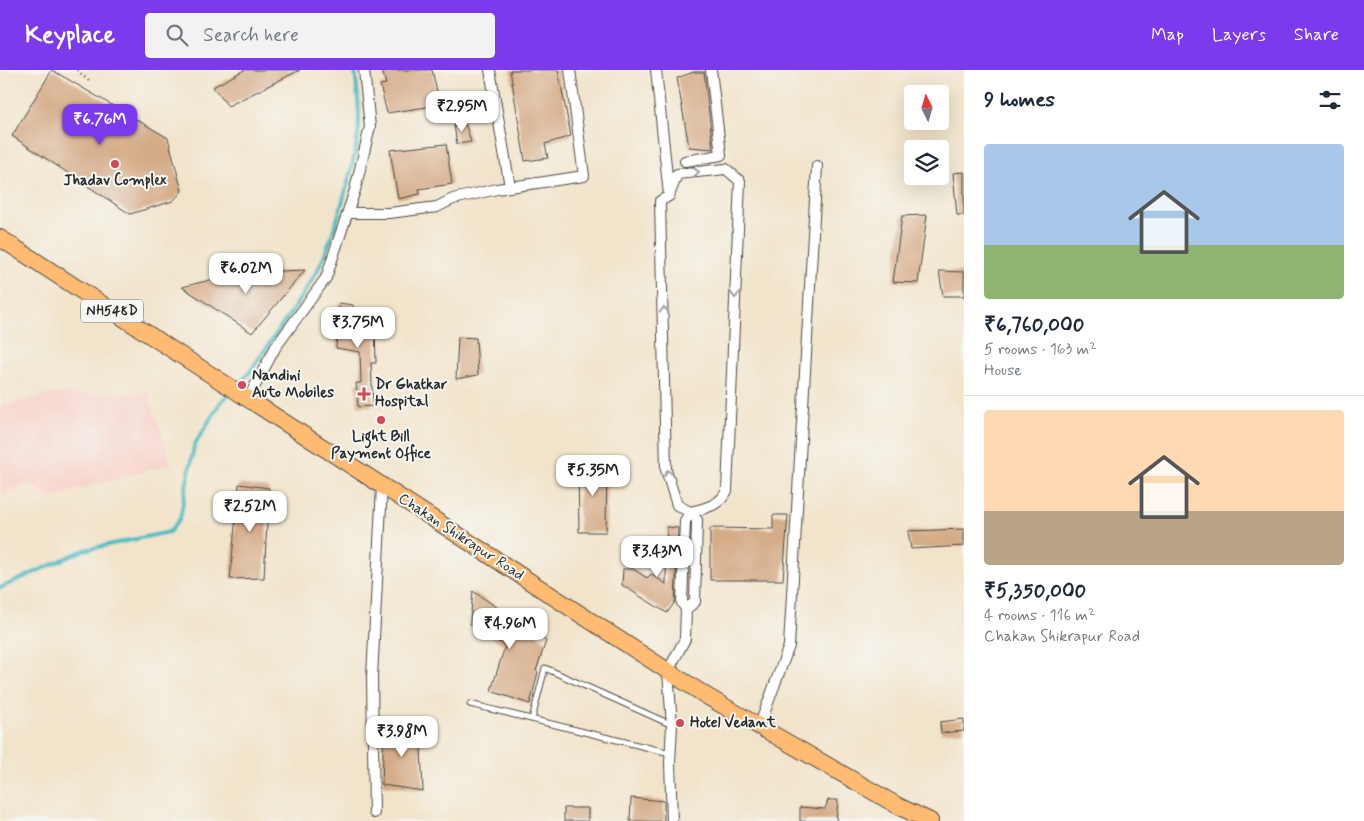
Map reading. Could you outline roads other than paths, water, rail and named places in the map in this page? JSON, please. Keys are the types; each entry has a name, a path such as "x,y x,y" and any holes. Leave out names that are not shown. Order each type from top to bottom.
{"highway":[{"name":"Chakan Shikrapur Road","path":"0,238 668,672 911,817 930,821"}],"street":[{"path":"245,397 275,348 326,278 348,213 370,127 364,70"},
{"path":"490,70 510,187"},
{"path":"348,213 389,213 437,207 453,200 510,187 584,176 570,70"},
{"path":"656,70 669,196"},
{"path":"684,161 721,155 711,70"},
{"path":"759,727 789,646 817,166"},
{"path":"726,169 740,181 726,491 722,499 712,506 690,512 677,505 666,470 660,201 669,196 677,174 726,169"},
{"path":"374,813 372,677 382,486"},
{"path":"672,821 670,753 672,725 668,672 684,639 686,609 682,603 685,521 690,512"}],"lane":[{"path":"532,719 545,668 672,725"},
{"path":"470,704 670,753"}],"waterway":[{"path":"237,386 250,372 301,298 323,259 347,186 358,135 359,111 355,70"},
{"path":"0,588 84,550 169,532 180,519 194,446 220,403 230,393"}],"place":[{"name":"Jhadav Complex","path":"115,164"},
{"name":"Nandini Auto Mobiles","path":"242,385"},
{"name":"Dr Ghatkar Hospital","path":"364,394"},
{"name":"Light Bill Payment Office","path":"381,420"},
{"name":"Hotel Vedant","path":"680,723"}]}
